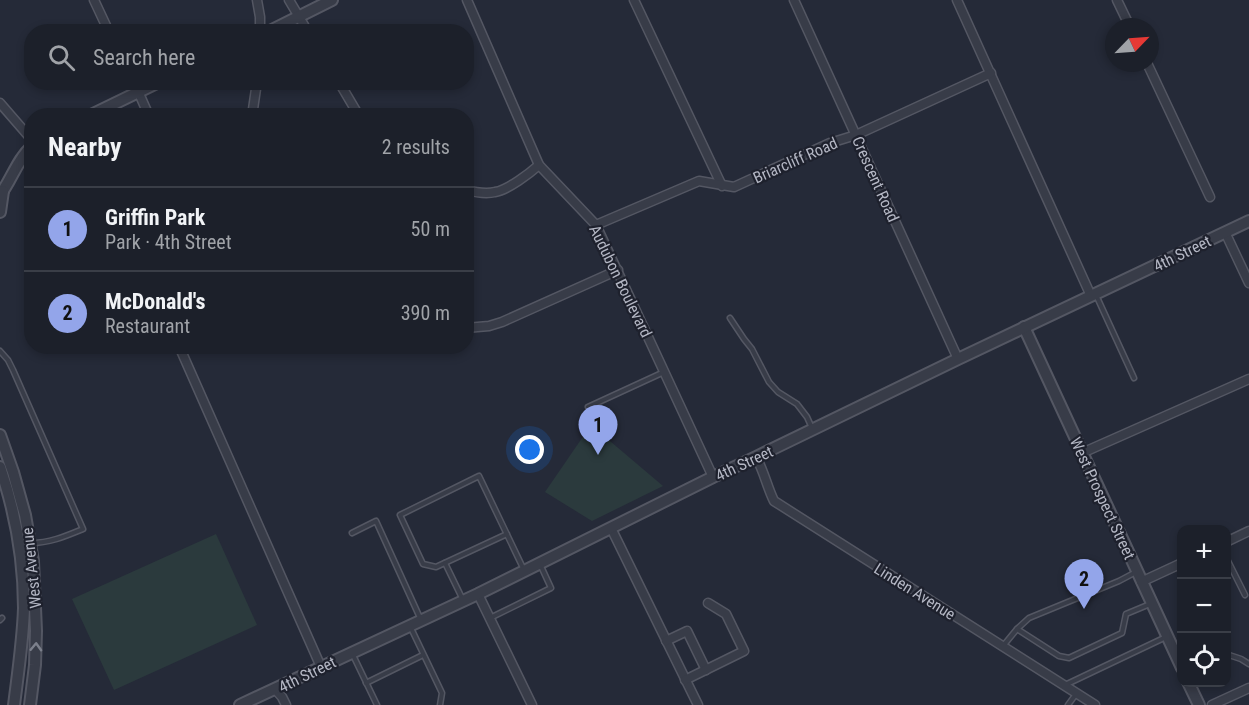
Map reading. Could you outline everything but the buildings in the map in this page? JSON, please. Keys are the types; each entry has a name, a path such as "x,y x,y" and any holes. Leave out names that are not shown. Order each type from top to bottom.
{"street":[{"path":"94,0 105,24"},
{"path":"257,0 260,24"},
{"path":"289,0 304,24"},
{"path":"284,24 332,0"},
{"name":"Audubon Boulevard","path":"467,0 539,165 596,225 713,477"},
{"path":"634,0 722,186"},
{"name":"Crescent Road","path":"794,0 958,359"},
{"path":"957,0 1093,295"},
{"path":"1117,0 1126,18"},
{"path":"1151,72 1210,197"},
{"name":"Briarcliff Road","path":"596,225 699,181 734,187 991,74"},
{"path":"102,108 131,90"},
{"path":"137,90 145,108"},
{"path":"253,108 256,90"},
{"path":"343,90 354,108"},
{"path":"0,103 24,131"},
{"path":"0,212 2,193 24,155"},
{"path":"474,191 495,192 512,184 539,165"},
{"name":"4th Street","path":"240,705 478,594 713,477 1249,221"},
{"path":"1225,232 1249,284"},
{"path":"474,327 502,322 618,270"},
{"name":"West Prospect Street","path":"1024,327 1151,603 1167,636 1177,649"},
{"path":"183,354 321,667"},
{"path":"1082,453 1249,379"},
{"name":"West Avenue","path":"0,435 25,515 33,561 36,631 30,705"},
{"name":"Linden Avenue","path":"756,457 774,501 1095,705"},
{"name":"West Avenue","path":"0,467 15,521 24,609 14,705"},
{"path":"611,528 698,705"},
{"path":"1231,540 1249,531"},
{"path":"1139,577 1177,565"},
{"path":"478,594 532,705"},
{"path":"685,680 744,651 726,614 708,603"},
{"path":"666,641 687,631 706,670"},
{"path":"1190,687 1199,705"},
{"path":"1212,705 1249,688"},
{"path":"275,689 286,705"}],"lane":[{"path":"1093,295 1134,378"},
{"path":"730,318 752,349 769,382 778,392 797,404 813,430"},
{"path":"0,351 13,370 83,529 42,543 30,543"},
{"path":"588,407 664,372"},
{"path":"507,534 436,567 423,564 400,515 479,476 525,571"},
{"path":"352,532 376,521 422,620"},
{"path":"445,563 463,601"},
{"path":"490,618 551,588 540,563"},
{"path":"1231,565 1245,595"},
{"path":"1002,646 1029,618 1119,581 1139,577"},
{"path":"1017,629 1059,656 1069,658 1122,633 1126,614 1151,603"},
{"path":"410,626 442,693 440,705"},
{"path":"1064,686 1167,636"},
{"path":"352,653 377,705"},
{"path":"366,683 423,654"},
{"path":"1231,655 1249,664"},
{"path":"1068,705 1077,693"}],"shaded area":[{"path":"591,425 663,486 592,521 545,492"},
{"path":"216,534 257,625 114,690 72,599"}],"place":[{"name":"Griffin Park","path":"598,455"},
{"name":"McDonald's","path":"1084,609"}]}
